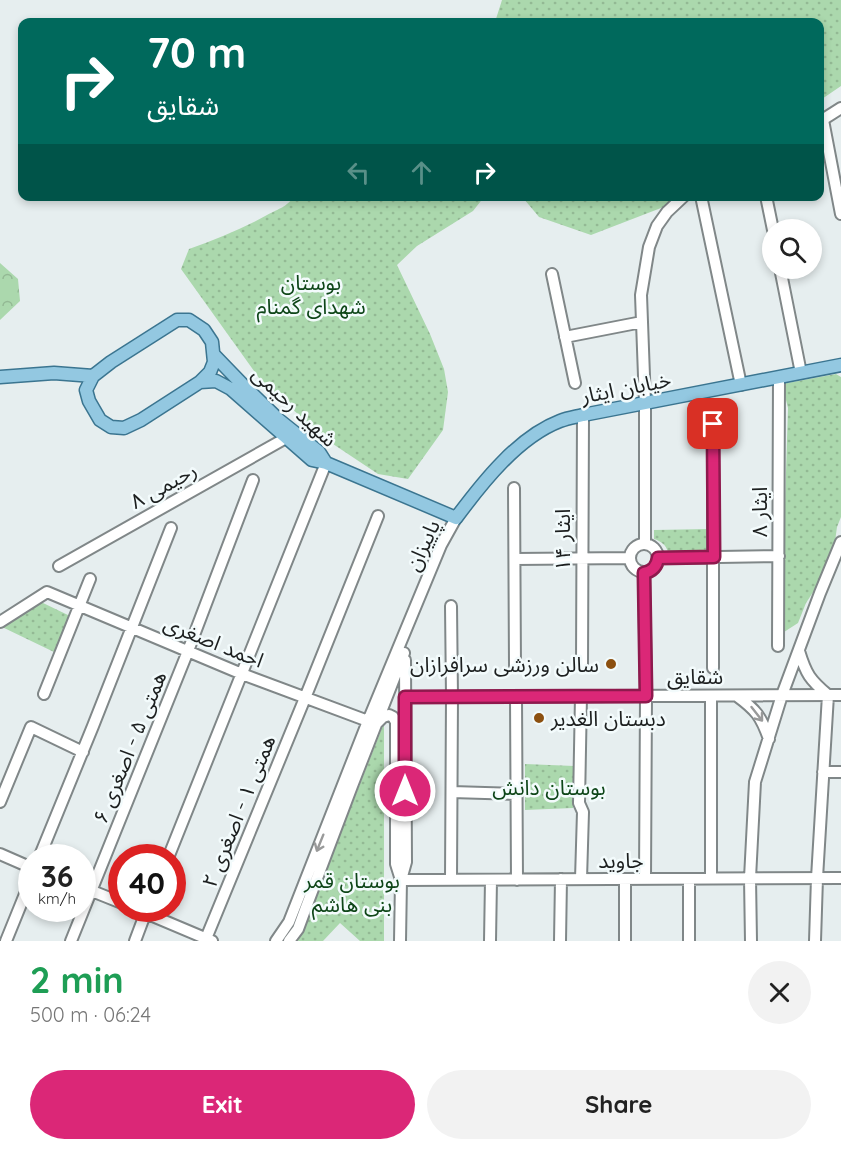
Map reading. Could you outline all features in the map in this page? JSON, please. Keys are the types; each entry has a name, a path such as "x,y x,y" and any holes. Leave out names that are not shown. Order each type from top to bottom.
{"main road":[{"name":"شهید رحیمی","path":"93,376 177,320 189,320 204,330 212,342 214,355 279,420 319,452 326,463 456,518"},
{"path":"0,377 54,373 93,376 86,390 88,401 100,420 111,427 124,428 141,420 200,382 210,372 214,355"},
{"name":"خیابان ایثار","path":"456,518 494,471 514,452 541,431 560,421 841,365"},
{"path":"200,382 216,381 231,389 312,460 326,463"}],"street":[{"path":"824,119 841,108"},
{"path":"824,135 841,214"},
{"path":"645,544 645,403 641,295 649,247 657,226 679,201"},
{"path":"702,201 741,385"},
{"path":"767,201 771,219"},
{"path":"552,274 575,383"},
{"path":"782,279 801,373"},
{"path":"566,338 642,322"},
{"name":"ایثار ۸","path":"777,646 779,378"},
{"name":"ایثار ۱۴","path":"582,666 583,415"},
{"path":"713,424 713,668"},
{"name":"رحیمی ۸","path":"59,566 286,438"},
{"path":"174,844 326,463"},
{"name":"همتی ۵ - اصغری ۶","path":"96,867 188,651 253,480"},
{"path":"514,488 515,666"},
{"name":"همتی ۱ - اصغری ۲","path":"208,940 378,516"},
{"name":"پاییزان","path":"290,941 298,929 372,722 404,652 447,547 456,518"},
{"name":"پاییزان","path":"276,941 289,922 372,722 441,545 456,518"},
{"path":"45,844 171,528"},
{"path":"751,941 750,878 755,782 782,695 841,542"},
{"path":"645,544 652,547 658,558 653,569 644,573 634,568 630,558 636,547 645,544"},
{"path":"658,558 779,556"},
{"path":"515,559 630,558"},
{"path":"644,573 645,879"},
{"path":"44,694 90,579"},
{"name":"احمد اصغری","path":"0,622 47,592 305,698 372,722 389,715 393,717 396,722 396,864 401,880"},
{"path":"451,606 451,880"},
{"path":"799,651 805,672 815,685 828,695 815,941"},
{"path":"400,941 401,880 406,862 404,652"},
{"name":"شقایق","path":"405,697 841,695"},
{"path":"581,696 579,803 583,812 581,879"},
{"path":"711,696 711,878"},
{"path":"737,696 754,709 763,722 769,739"},
{"path":"516,697 517,880"},
{"path":"0,802 31,727 83,752"},
{"path":"823,772 841,772"},
{"path":"452,792 516,794"},
{"path":"0,854 18,862"},
{"name":"جاوید","path":"401,880 841,878"},
{"path":"560,941 561,879"},
{"path":"625,879 625,941"},
{"path":"689,879 689,941"},
{"path":"490,941 491,880"},
{"path":"6,941 18,911"},
{"name":"همتی ۵ - اصغری ۶","path":"71,941 77,922"},
{"path":"135,941 140,922"},
{"path":"169,922 208,940"}],"green space":[{"path":"502,0 841,0 841,86 824,98 824,18 496,18"},
{"name":"بوستان شهدای گمنام","path":"289,201 481,201 473,211 417,246 397,265 430,334 444,369 448,392 443,430 408,479 378,474 333,444 264,385 181,269 189,249 229,234"},
{"path":"526,201 672,201 661,208 591,235 539,217"},
{"path":"0,263 18,279 20,301 0,320"},
{"path":"836,374 841,377 841,517 837,527 832,563 806,603 798,623 781,634 788,408 782,384"},
{"path":"709,529 707,553 668,552 663,544 654,539 654,530"},
{"path":"41,602 70,616 54,652 0,626"},
{"name":"بوستان قمر بنی هاشم","path":"384,723 384,941 360,941 340,923 323,941 298,941"},
{"name":"بوستان دانش","path":"525,764 574,766 573,808 525,810"}],"place":[{"name":"سالن ورزشی سرافرازان","path":"611,664"},
{"name":"دبستان الغدیر","path":"539,718"}],"route":[{"path":"405,791 405,697 646,696 644,573 656,566 658,558 714,557 713,424"}]}
